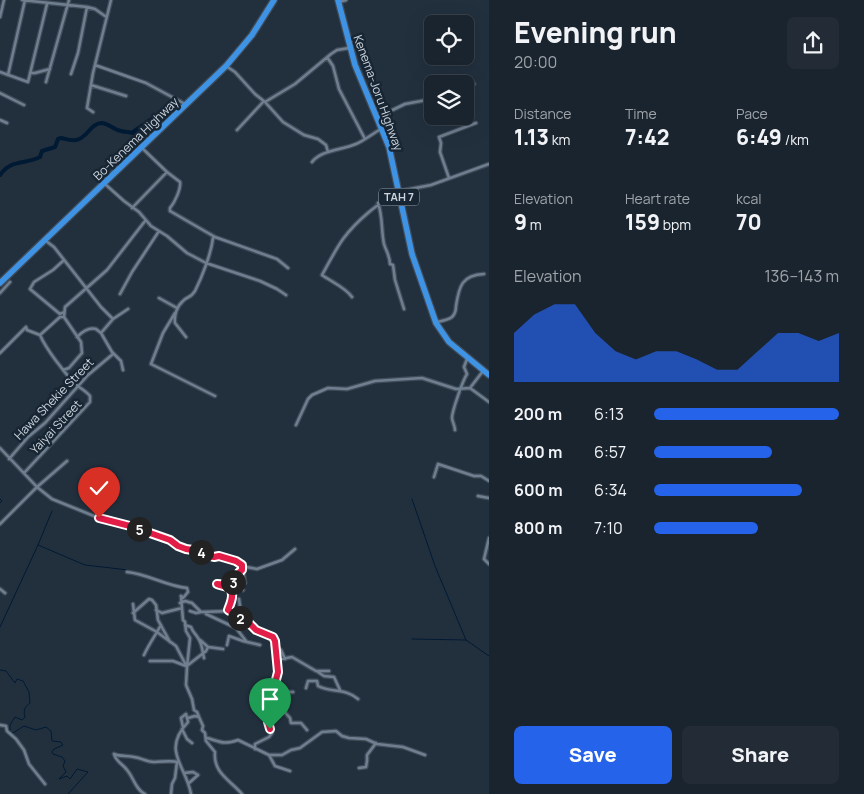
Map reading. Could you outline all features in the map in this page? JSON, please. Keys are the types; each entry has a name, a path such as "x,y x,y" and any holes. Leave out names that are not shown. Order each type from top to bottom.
{"highway":[{"name":"Bo-Kenema Highway","path":"0,283 226,66 252,35 274,0"},
{"name":"Kenema-Joru Highway","path":"339,1 350,48 358,72 389,147 412,254 436,323 449,342 489,376"}],"street":[{"path":"0,17 4,0"},
{"path":"8,74 24,0 87,7 95,9 106,16"},
{"path":"46,82 69,0"},
{"path":"94,112 87,108 95,65 111,0"},
{"path":"339,1 346,0"},
{"path":"0,72 28,82 36,40 47,4"},
{"path":"71,74 78,53 87,7"},
{"path":"236,130 264,101 295,84 337,50 350,48"},
{"path":"327,57 332,66 339,89 365,139"},
{"path":"95,65 146,83 185,104"},
{"path":"226,66 235,72 282,122 304,135 318,139 326,145 328,152"},
{"path":"30,73 35,74 50,69"},
{"path":"91,85 126,96"},
{"path":"0,93 24,104"},
{"path":"378,117 406,104 424,101"},
{"path":"0,120 7,123"},
{"path":"449,178 440,152 441,143 439,138 476,123"},
{"path":"312,162 315,158 328,152 346,148 382,129"},
{"path":"142,148 167,172 178,179 181,184 174,203 169,210 215,237 270,256 288,268"},
{"path":"352,297 348,292 322,275 340,241 358,221 378,203 398,193 422,187 489,164"},
{"path":"132,208 167,172"},
{"path":"105,184 138,212 144,221 187,253 206,263 260,281 286,295"},
{"path":"378,203 381,213 384,244 390,256 390,264 393,265 395,280 404,309"},
{"path":"40,335 61,316 65,307 107,270 144,221"},
{"path":"120,294 159,231"},
{"path":"215,237 213,238 206,263 194,293 188,299 183,300 163,333 151,364 215,396"},
{"path":"45,240 54,247 101,307 113,318"},
{"path":"63,370 69,368 82,353 81,342 61,316 31,290 31,286 64,260"},
{"path":"436,323 450,318 454,314 464,280 473,275 484,274"},
{"path":"0,293 10,282"},
{"path":"158,298 177,310"},
{"path":"101,333 113,318 128,309"},
{"path":"177,310 175,322 186,337"},
{"name":"Yaiyai Street","path":"0,352 26,327 27,330 40,335 44,345 63,370 78,386 89,394 90,402 24,473"},
{"path":"77,337 90,328 96,329 101,333 113,354 121,361 123,370"},
{"name":"Hawa Shekie Street","path":"9,459 78,386 113,354"},
{"path":"455,430 452,418 457,397 467,374 464,367 467,358"},
{"path":"470,388 483,371"},
{"path":"296,425 310,397 328,388 348,389 372,381 422,378 462,389 470,388 489,402"},
{"path":"0,448 9,459 52,499 99,518 130,526 170,540 186,549 199,551 202,554 214,557 219,556 257,569 282,560 295,549"},
{"path":"0,524 37,486 67,460"},
{"path":"434,477 438,464 472,476 482,476 489,481"},
{"path":"478,496 489,498"},
{"path":"489,541 484,559 489,564"},
{"path":"242,565 245,583 240,587 242,590"},
{"path":"228,610 233,597 231,590 216,584 232,583 238,572 242,570"},
{"path":"127,572 156,579 174,587 186,588 188,592 180,603 186,631 190,638 186,685 206,741 215,752 214,762 223,776 242,794"},
{"path":"0,589 5,593"},
{"path":"180,603 182,598"},
{"path":"182,598 192,603 201,612 213,616 239,631"},
{"path":"170,642 156,615 156,605 150,599 133,613 135,620 157,632 170,642 176,646 187,666"},
{"path":"239,599 242,622 239,634 246,642"},
{"path":"156,610 162,613 182,608"},
{"path":"190,611 196,613 228,610 241,620 248,622 256,630 273,637 278,672 272,695 274,700 290,718 290,723 301,723 307,730"},
{"path":"144,655 148,644 161,625"},
{"path":"185,625 191,627 193,633 208,647 222,649"},
{"path":"227,645 229,636 260,645"},
{"path":"200,640 204,658"},
{"path":"274,646 281,650 285,659"},
{"path":"187,666 208,647"},
{"path":"276,660 292,657 324,676 334,677 340,690"},
{"path":"150,661 173,661 187,666"},
{"path":"318,672 329,671"},
{"path":"306,688 308,681 317,681 318,686 326,690 348,692 358,699"},
{"path":"262,683 265,685 275,684 289,692 293,692"},
{"path":"255,749 255,744 269,737 272,733 268,722 274,700"},
{"path":"188,718 186,714 182,718 183,728 187,738 192,743"},
{"path":"188,718 198,717"},
{"path":"171,794 177,762 175,749 183,728 188,722 188,718"},
{"path":"0,725 6,726 7,731 21,745 29,764 44,784"},
{"path":"206,738 224,743 238,740 269,756 282,755 300,748 322,732 336,731 342,736 349,738 366,739 376,743 403,747 424,755"},
{"path":"359,768 366,767 368,761 366,755 376,743"},
{"path":"145,794 141,792 133,782 128,770 118,762 113,754 121,757 126,755 143,758 156,763 171,760 177,762 184,772 191,794"},
{"path":"269,756 275,766 290,771"},
{"path":"184,772 193,772 198,775 189,784"}],"waterway":[{"path":"133,132 162,112 174,101"},
{"path":"0,175 13,164 40,157 42,151 55,147 58,139 80,139 95,125 102,123 119,130 137,134 140,136 142,144"},
{"path":"0,499 2,501 0,503"},
{"path":"412,499 435,566 466,640"},
{"path":"0,627 52,511"},
{"path":"38,545 85,565 128,570"},
{"path":"412,639 466,640 489,656"},
{"path":"0,670 6,671 15,683 17,679 23,681 29,692 30,703 25,709 25,717 22,720 15,717 10,725 10,732 13,733 24,726 36,730 46,727 51,731 52,741 61,742 63,745 52,752 62,757 65,761 63,766 66,772 59,779 67,776 70,779 77,769 88,772 68,794"}],"route":[{"path":"99,518 139,529 170,540 186,549 199,551 202,554 214,557 219,556 240,562 242,570 238,572 232,583 217,584 231,590 233,597 228,610 237,615 241,620 248,622 256,630 273,637 275,641 278,672 272,695 274,700 273,706 268,722 270,729"}]}
